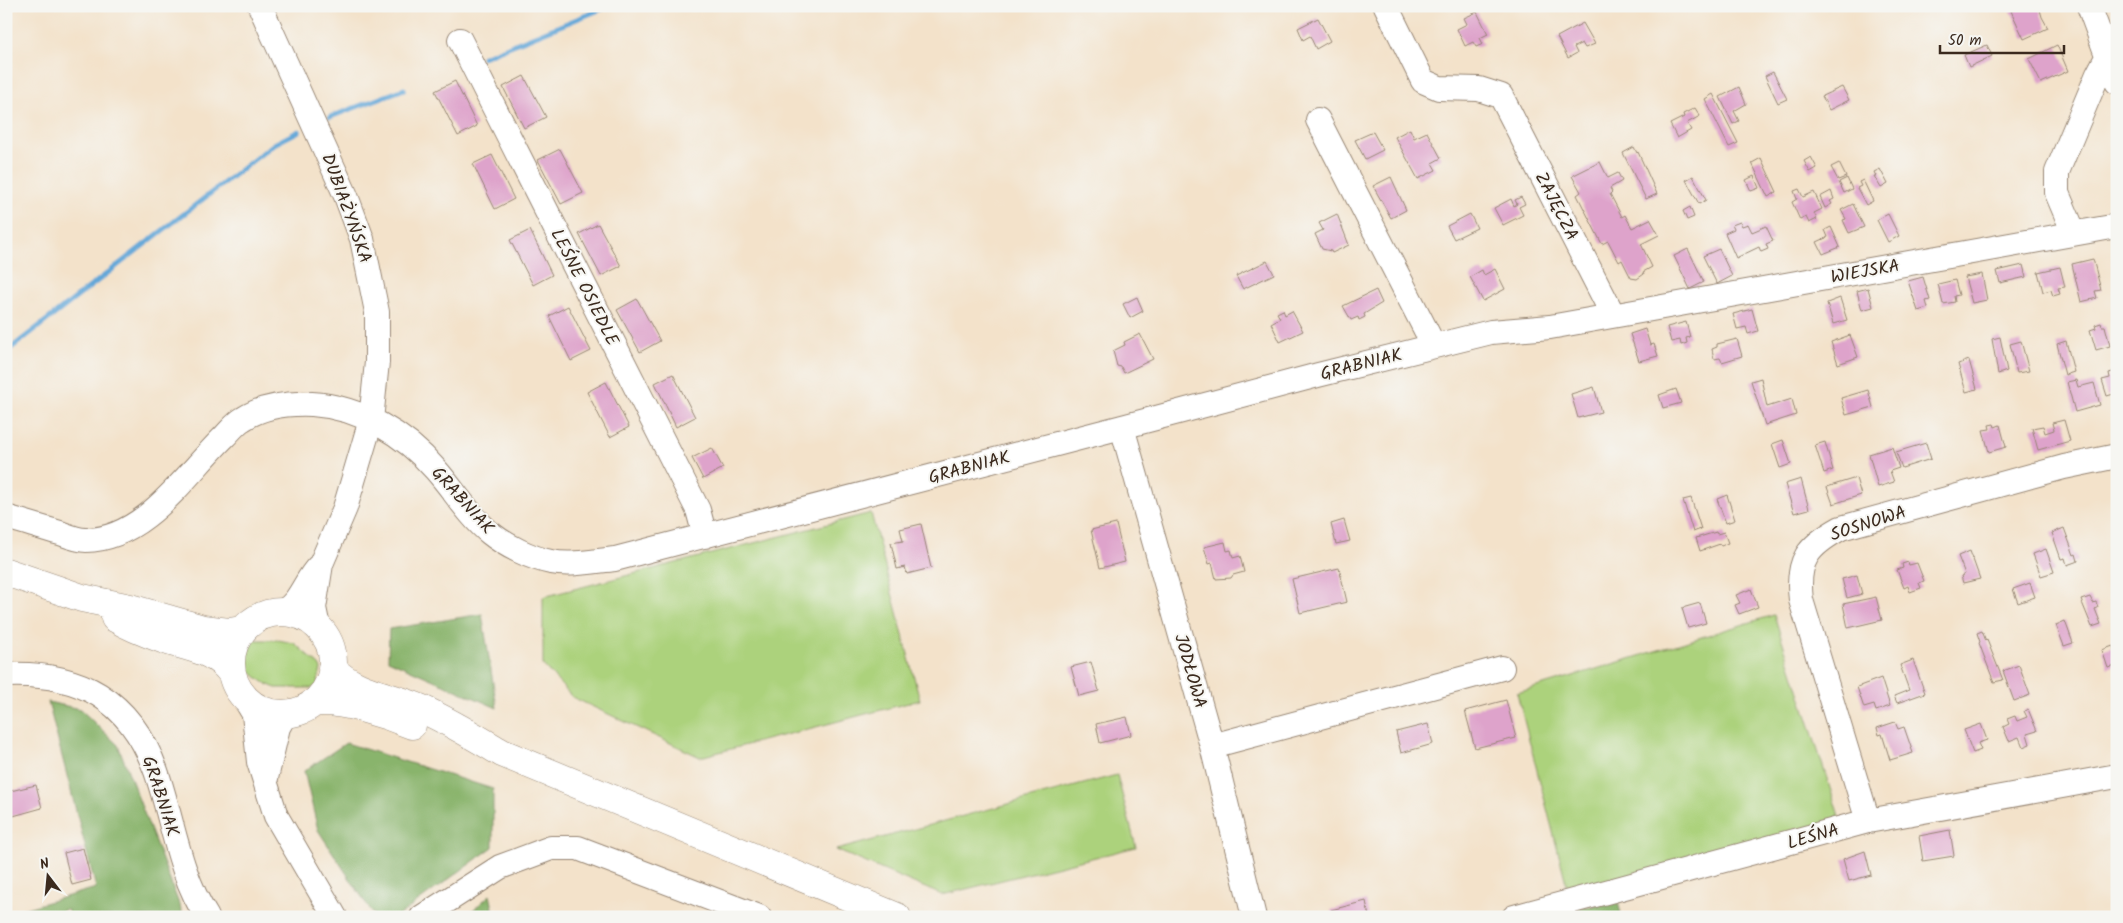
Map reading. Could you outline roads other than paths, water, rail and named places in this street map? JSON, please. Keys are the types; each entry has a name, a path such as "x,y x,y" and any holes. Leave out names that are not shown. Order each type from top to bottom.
{"main road":[{"path":"6,572 82,598 130,608 203,629 229,632 242,630"},
{"path":"82,598 125,624 164,640 210,654 227,666 245,699 264,710 286,713 304,708 313,703 324,701 340,703 404,721 459,744 502,753"},
{"path":"232,674 231,655 233,646 242,630 249,623 265,614 283,612 302,616 318,627 327,639 332,653 332,668 326,688 313,703"},
{"path":"332,668 351,683 418,707 461,728 502,753 897,917"}],"street":[{"name":"DUBIAŻYŃSKA","path":"260,6 319,132 346,196 362,239 377,312 377,362 371,420 345,508 321,564 314,608 318,627"},
{"name":"ZAJĘCZA","path":"1386,6 1423,81 1439,88 1478,90 1501,96 1613,316"},
{"path":"2089,6 2117,82"},
{"name":"LEŚNE OSIEDLE","path":"460,40 698,510 705,536"},
{"path":"2074,234 2057,193 2057,172 2107,57"},
{"path":"1318,120 1434,346"},
{"name":"WIEJSKA","path":"1613,316 2117,226"},
{"name":"GRABNIAK","path":"6,517 84,540 105,539 136,524 167,498 211,449 243,419 266,408 292,404 322,405 371,420 413,446 489,533 507,544 552,562 584,562 615,558 705,536 1318,374 1491,332 1550,327 1613,316"},
{"name":"JODŁOWA","path":"1122,427 1212,746 1254,917"},
{"name":"SOSNOWA","path":"1868,821 1801,600 1800,574 1809,551 1820,540 1841,528 2064,467 2117,456"},
{"name":"DUBIAŻYŃSKA","path":"283,612 295,602 310,575 321,564"},
{"path":"1212,746 1502,668"},
{"name":"GRABNIAK","path":"6,675 33,674 52,677 88,688 110,703 131,722 156,770 194,896 207,917"},
{"path":"245,699 256,720 256,745 276,816 335,917"},
{"path":"265,782 278,727 286,713"},
{"name":"LEŚNA","path":"1514,917 1868,821 2117,776"},
{"path":"422,917 500,867 551,848 578,848 759,917"}],"waterway":[{"path":"483,57 609,6"},
{"path":"330,117 404,89"},
{"path":"6,352 274,144 299,131"}]}
